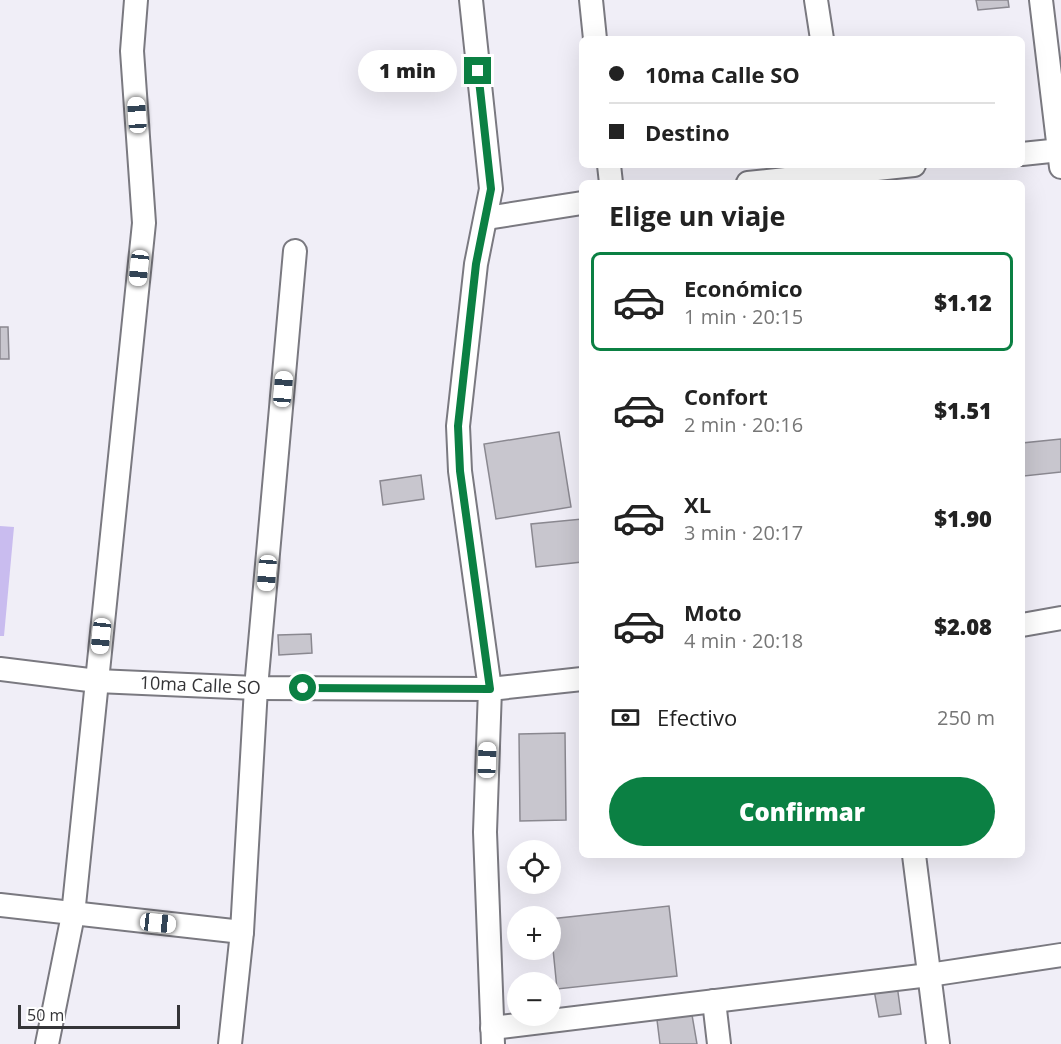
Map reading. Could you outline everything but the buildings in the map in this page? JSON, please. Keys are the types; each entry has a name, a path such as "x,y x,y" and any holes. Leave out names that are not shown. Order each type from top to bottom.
{"street":[{"path":"47,1044 73,915 144,223 132,51 136,0"},
{"path":"471,0 491,189 476,264 458,426 460,471 490,689 485,831 493,1036 714,1001 929,975 1061,956"},
{"path":"591,0 596,36"},
{"path":"816,0 822,36"},
{"path":"1025,154 1060,156 1041,0"},
{"path":"776,180 887,168"},
{"path":"487,218 579,203"},
{"path":"230,1044 242,932 256,688 295,251"},
{"path":"1025,624 1061,618"},
{"name":"10ma Calle SO","path":"0,669 97,681 256,688 490,689 579,679"},
{"path":"914,858 938,1044"},
{"path":"0,905 73,915 242,932"},
{"path":"714,1001 718,1044"}],"shaded area":[{"path":"0,526 14,527 4,636 0,636"}],"route":[{"path":"303,688 490,689 460,471 458,426 476,264 491,189 478,71"}]}
